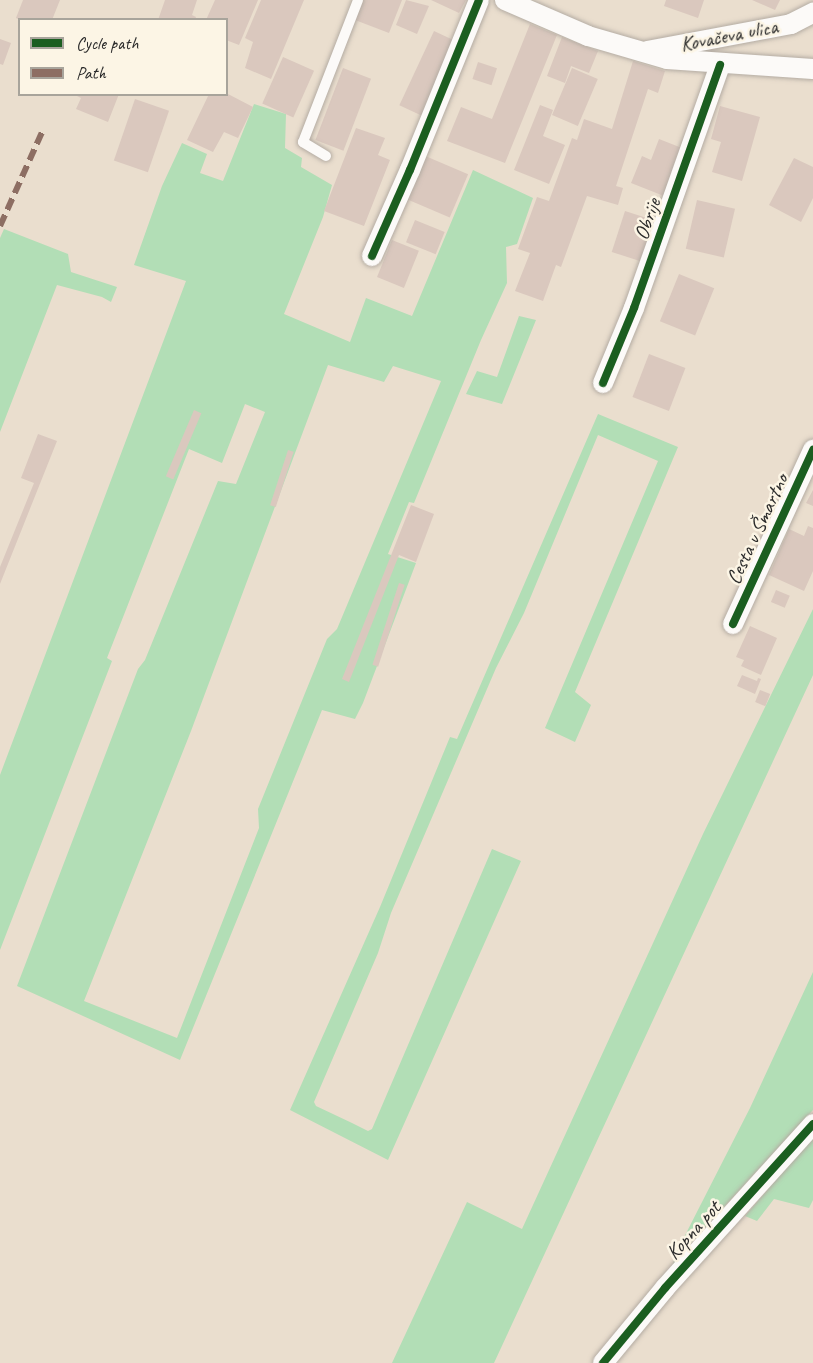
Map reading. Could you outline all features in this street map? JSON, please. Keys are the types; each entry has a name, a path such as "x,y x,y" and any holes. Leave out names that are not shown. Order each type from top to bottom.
{"street":[{"path":"372,256 410,170 479,0"},
{"path":"505,0 588,36 667,59 720,65 798,66 813,69"},
{"path":"533,0 544,18"},
{"name":"Kovačeva ulica","path":"644,51 791,24 813,13"},
{"name":"Obrije","path":"603,383 641,288 720,65"},
{"name":"Cesta v Šmartno","path":"734,624 813,450"},
{"name":"Kopna pot","path":"603,1363 665,1288 813,1124"}],"lane":[{"path":"326,156 303,142 358,0"}],"green space":[{"path":"254,104 286,114 285,148 302,158 301,167 332,185 323,217 284,314 350,342 366,298 412,316 473,170 533,198 517,244 506,247 507,283 414,503 409,502 388,554 416,563 363,703 355,719 322,710 180,1060 17,986 138,669 145,660 218,481 236,484 265,412 245,404 222,463 189,449 107,658 112,661 0,950 0,775 186,281 134,265 162,186 182,143 207,154 200,173 223,181","holes":["328,365 384,382 393,366 441,381 337,629 327,639 258,809 259,828 177,1038 84,1001 191,731"]},
{"path":"4,229 68,254 71,272 117,287 111,302 102,297 57,285 0,432 0,238"},
{"path":"519,316 536,320 502,404 466,394 477,371 497,377"},
{"path":"598,414 678,447 575,692 591,705 575,742 545,728 658,461 598,435 524,613 496,668 391,913 378,953 314,1102 316,1106 368,1131 372,1129 492,849 521,861 388,1160 290,1110 380,907 450,737 457,739"},
{"path":"813,609 813,675 494,1363 392,1363 467,1202 522,1229 703,834"},
{"path":"813,972 813,1110 688,1246 672,1268 676,1253 750,1108"},
{"path":"813,1137 813,1200 809,1208 774,1199 757,1221 745,1216"}],"building":[{"path":"23,0 60,0 53,18 16,18"},
{"path":"165,0 197,0 192,15 196,18 159,18"},
{"path":"215,0 258,0 239,45 228,41 228,18 207,18"},
{"path":"261,0 304,0 271,79 245,68 253,42 245,38"},
{"path":"363,0 402,0 389,33 355,20"},
{"path":"406,0 429,6 417,34 396,25"},
{"path":"431,0 466,0 459,13"},
{"path":"666,0 704,0 698,18 664,6"},
{"path":"752,0 780,0 775,10"},
{"path":"530,24 557,35 505,163 447,141 461,107 492,119"},
{"path":"434,31 460,43 426,118 399,105"},
{"path":"562,37 598,51 589,73 571,66 565,83 547,76"},
{"path":"0,39 11,43 3,65 0,64"},
{"path":"283,57 314,71 293,117 262,104"},
{"path":"633,61 665,71 658,93 648,89 616,186 623,188 618,205 587,196 561,267 556,265 543,301 515,291 530,253 518,249 537,197 549,201 572,138 577,140 584,119 612,129"},
{"path":"478,62 497,68 491,85 472,79"},
{"path":"343,68 371,79 343,151 315,140"},
{"path":"572,68 598,79 578,126 552,115"},
{"path":"228,94 253,107 238,138 224,132 213,152 187,140 208,96 228,96"},
{"path":"77,96 118,96 108,122 76,109 81,98"},
{"path":"135,99 169,111 148,172 114,160"},
{"path":"540,105 553,110 543,136 565,145 549,184 514,170"},
{"path":"720,106 760,117 742,181 712,172 721,142 711,139"},
{"path":"356,128 385,138 378,155 390,160 364,226 324,211"},
{"path":"659,139 687,150 669,198 631,183 642,156 651,160"},
{"path":"423,155 468,174 450,217 405,198"},
{"path":"794,158 813,167 813,198 801,222 769,205"},
{"path":"697,200 735,209 724,257 686,249"},
{"path":"625,211 658,222 645,263 612,252"},
{"path":"415,220 445,232 436,254 406,242"},
{"path":"392,240 419,251 404,288 377,277"},
{"path":"679,274 714,288 695,336 660,321"},
{"path":"649,354 685,368 669,411 633,397"},
{"path":"194,410 201,413 173,479 166,476"},
{"path":"38,434 57,441 0,584 0,567 34,483 21,478"},
{"path":"288,450 294,452 276,507 270,505"},
{"path":"813,490 813,506 806,503"},
{"path":"411,505 434,514 416,562 399,555 349,682 342,679"},
{"path":"808,526 813,528 813,571 804,591 769,575 789,529 804,536"},
{"path":"399,583 405,585 378,667 372,665"},
{"path":"776,590 790,596 785,608 771,602"},
{"path":"750,626 777,638 761,675 741,666 744,660 736,657"},
{"path":"742,675 757,681 758,678 761,679 755,694 737,686"},
{"path":"760,690 770,694 765,706 755,702"}],"marked path":[{"path":"0,226 43,130"}],"cycle path":[{"path":"372,256 410,170 479,0"},
{"path":"603,383 634,308 720,65"},
{"path":"733,624 813,450"},
{"path":"603,1363 665,1288 813,1124"}]}
